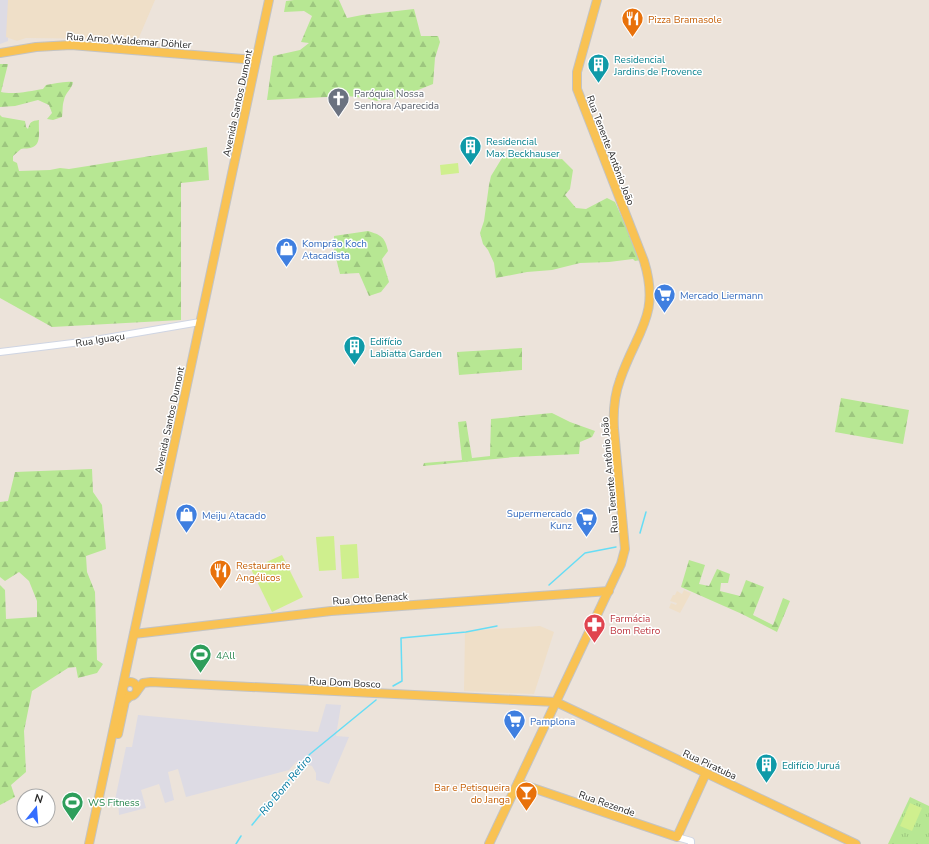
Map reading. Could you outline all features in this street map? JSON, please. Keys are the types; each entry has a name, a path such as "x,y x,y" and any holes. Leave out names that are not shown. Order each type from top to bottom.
{"main road":[{"name":"Avenida Santos Dumont","path":"89,844 269,0"},
{"name":"Rua Tenente Antônio João","path":"489,844 621,564 625,549 614,429 614,406 620,380 647,316 650,302 650,291 649,278 644,261 577,89 578,72 597,0"},
{"name":"Rua Arno Waldemar Döhler","path":"0,53 36,47 71,45 256,60"},
{"name":"Rua Otto Benack","path":"134,634 325,611 609,590"},
{"path":"95,844 126,701 130,696 135,695 137,690 136,684 131,681 125,684 123,688 124,693 130,696"},
{"name":"Rua Dom Bosco","path":"137,690 143,683 151,682 556,702"},
{"name":"Rua Piratuba","path":"556,702 856,844"},
{"path":"677,837 706,773"},
{"name":"Rua Rezende","path":"518,783 677,837"}],"street":[{"name":"Rua Iguaçu","path":"0,352 89,341 200,322"},
{"name":"Rua Rezende","path":"677,837 691,843"}],"shaded area":[{"path":"0,0 9,0 8,41 0,44"},
{"path":"8,0 155,0 137,42 109,39 26,38 17,41 6,37"},
{"path":"684,590 691,593 680,613 669,608 671,603 676,605 677,603 670,601 673,595 675,595 677,591 682,594"},
{"path":"540,626 554,632 534,694 464,691 465,631"},
{"path":"326,704 341,705 336,736 349,737 329,784 316,780 316,773 312,766 296,762 289,770 186,797 178,769 168,772 174,800 165,803 159,784 141,790 146,808 119,815 118,801 115,800 126,747 132,747 138,715 318,732"}],"green space":[{"path":"339,0 347,18 414,9 421,36 438,36 440,42 435,58 433,84 398,98 377,101 347,96 267,100 273,56 300,50 309,43 301,42 312,16 304,11 284,12 286,1"},
{"path":"0,64 8,64 1,92 28,92 43,89 46,85 62,82 73,82 63,104 62,117 53,120 47,119 52,113 49,105 38,100 15,106 0,107"},
{"path":"0,115 2,117 25,121 28,129 31,122 39,120 39,139 36,145 30,148 21,149 13,156 13,161 17,163 19,171 50,170 60,168 69,169 207,147 209,180 181,183 181,320 52,327 0,298"},
{"path":"530,155 550,159 562,159 573,170 570,189 565,195 576,208 586,209 607,198 615,202 641,260 635,261 633,259 580,263 552,270 527,272 496,278 494,263 488,250 483,244 480,233 484,221 491,176 502,158"},
{"path":"458,163 459,173 441,175 440,165"},
{"path":"368,231 379,235 384,240 388,251 382,259 389,282 381,292 369,296 359,273 340,274 334,250 334,236"},
{"path":"522,348 522,370 459,375 457,352"},
{"path":"841,398 909,410 903,444 835,432"},
{"path":"552,413 570,422 595,431 592,437 580,442 579,454 514,457 423,466 424,463 462,460 458,422 466,421 472,458 490,456 491,419"},
{"path":"92,469 93,492 102,505 106,549 86,556 87,572 95,592 97,660 103,664 97,673 78,678 76,667 68,668 32,691 24,731 26,772 11,785 15,797 0,805 0,585 5,590 6,619 37,617 37,601 29,581 19,572 5,581 0,577 0,502 8,501 15,472"},
{"path":"334,536 336,570 319,571 316,537"},
{"path":"357,544 359,578 342,579 340,545"},
{"path":"282,555 303,597 272,612 251,569"},
{"path":"689,560 705,565 699,584 709,586 717,569 730,574 728,583 721,583 720,591 740,596 746,580 764,587 753,615 773,625 783,598 790,601 777,632 742,614 681,587"},
{"path":"910,797 929,806 929,844 888,844"},
{"path":"910,803 922,808 912,831 900,826"}],"waterway":[{"name":"Rio Bom Retiro","path":"640,533 646,512"},
{"name":"Rio Bom Retiro","path":"549,585 585,553 616,547"},
{"name":"Rio Bom Retiro","path":"393,686 402,681 401,638 466,632 497,626"},
{"name":"Rio Bom Retiro","path":"252,825 310,754 376,700"},
{"name":"Rio Bom Retiro","path":"236,844 241,836"}],"place":[{"name":"Pizza Bramasole","path":"632,38"},
{"name":"Residencial Jardins de Provence","path":"599,84"},
{"name":"Paróquia Nossa Senhora Aparecida","path":"339,118"},
{"name":"Residencial Max Beckhauser","path":"470,166"},
{"name":"Komprão Koch Atacadista","path":"287,268"},
{"name":"Mercado Liermann","path":"665,314"},
{"name":"Edifício Labiatta Garden","path":"355,366"},
{"name":"Meiju Atacado","path":"187,534"},
{"name":"Supermercado Kunz","path":"587,538"},
{"name":"Restaurante Angélicos","path":"220,590"},
{"name":"Farmácia Bom Retiro","path":"595,644"},
{"name":"4All","path":"201,674"},
{"name":"Pamplona","path":"515,740"},
{"name":"Edifício Juruá","path":"766,784"},
{"name":"Bar e Petisqueira do Janga","path":"526,812"},
{"name":"WS Fitness","path":"72,822"}]}
